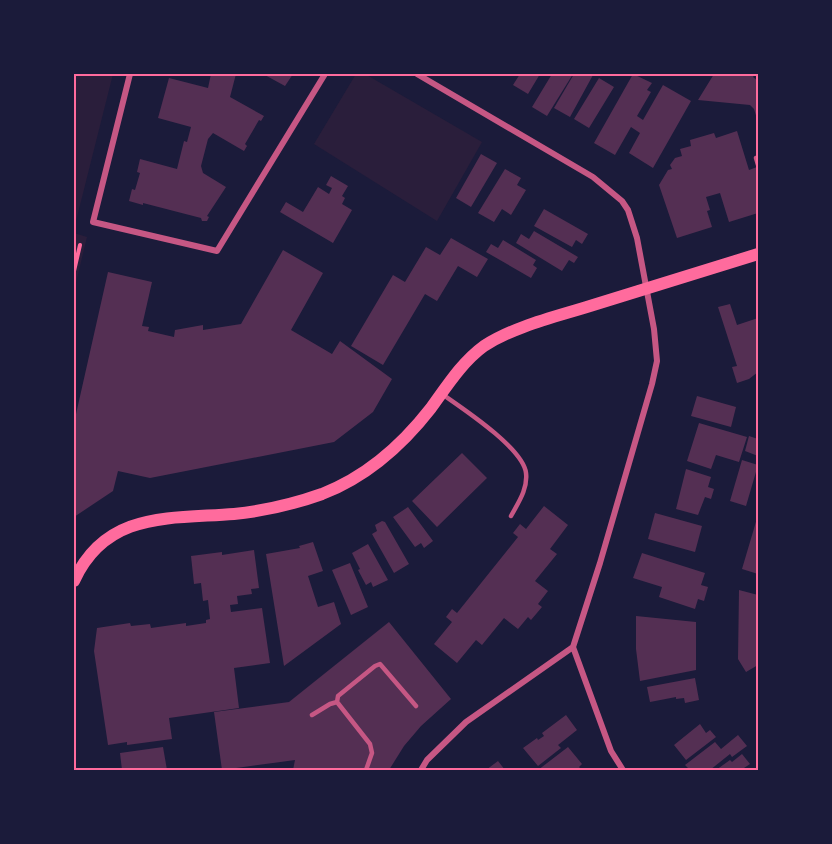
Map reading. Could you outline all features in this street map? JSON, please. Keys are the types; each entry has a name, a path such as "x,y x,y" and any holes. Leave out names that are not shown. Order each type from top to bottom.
{"main road":[{"path":"74,581 84,563 97,548 111,537 132,526 172,516 236,514 273,508 314,497 348,482 378,462 393,448 427,413 473,356 498,338 540,322 759,254"}],"street":[{"path":"130,74 93,222 218,250 325,74"},
{"path":"417,74 592,177 615,193 628,210 633,225 656,341 657,361 604,551 573,647 466,722 427,760 421,771"},
{"path":"573,647 611,751 623,771"}],"lane":[{"path":"756,158 759,165"},
{"path":"441,394 509,445 520,458 526,471 526,482 523,494 511,516"},
{"path":"366,771 372,753 369,744 337,702 338,696 380,664 416,706"},
{"path":"312,715 337,702"}],"path":[{"path":"74,271 80,245"}],"shaded area":[{"path":"74,74 113,74 74,229"},
{"path":"356,74 365,74 482,142 437,221 314,144"},
{"path":"74,233 87,237 74,291"}],"building":[{"path":"211,74 236,74 230,97 264,116 261,121 259,120 245,144 247,146 244,151 213,133 208,139 201,166 203,173 226,187 207,216 209,217 207,221 129,201 140,173 137,172 140,159 177,169 184,141 187,142 191,127 158,118 169,78 208,88"},
{"path":"263,74 293,74 285,86"},
{"path":"520,74 540,74 528,94 513,85"},
{"path":"552,74 573,74 547,116 532,107"},
{"path":"574,74 593,75 570,117 554,108"},
{"path":"633,74 652,83 647,90 651,92 637,116 643,120 663,85 691,101 653,168 629,153 640,133 631,127 615,155 594,143"},
{"path":"714,74 755,74 753,77 758,81 758,122 754,109 750,105 698,100"},
{"path":"599,78 614,87 589,128 574,119"},
{"path":"737,131 749,170 757,167 758,213 729,222 720,193 706,197 712,227 677,238 659,185 668,170 672,169 670,165 675,158 682,156 680,149 691,146 690,140 714,133 716,138"},
{"path":"481,154 497,163 471,207 456,198"},
{"path":"505,169 521,178 517,185 526,190 511,215 502,209 494,222 478,213"},
{"path":"331,176 348,186 342,196 345,198 342,204 352,210 333,243 280,212 286,202 303,212 318,187 329,194 332,188 326,185"},
{"path":"544,209 588,234 582,244 576,240 572,247 534,226"},
{"path":"534,231 578,257 574,263 569,260 562,271 516,243 521,234 529,239"},
{"path":"451,238 488,259 477,277 458,266 437,301 425,294 383,365 351,346 393,275 405,282 426,247 440,255"},
{"path":"503,240 536,260 533,265 537,268 531,278 486,252 491,244 498,248"},
{"path":"283,250 323,273 291,330 332,354 340,341 392,379 373,412 334,442 150,478 118,471 113,491 74,517 74,423 108,272 152,282 142,326 149,327 148,331 174,337 175,330 203,325 203,330 241,324"},
{"path":"730,304 737,325 758,318 758,372 749,379 737,383 732,367 737,366 718,307"},
{"path":"697,396 736,407 731,427 691,416"},
{"path":"699,423 747,437 739,462 716,455 711,469 687,461"},
{"path":"749,436 758,439 758,456 745,451"},
{"path":"462,453 487,478 437,527 412,501"},
{"path":"742,460 758,465 746,506 730,501"},
{"path":"686,469 711,477 708,487 714,489 711,499 705,497 698,515 676,509"},
{"path":"544,506 568,525 550,549 557,554 535,581 548,591 538,604 542,607 531,620 528,617 518,629 504,618 482,645 476,640 457,663 434,644 452,622 446,617 452,609 457,613 518,537 513,533 520,524 526,529"},
{"path":"408,507 433,541 424,548 421,543 415,547 393,517"},
{"path":"655,513 702,526 695,552 648,539"},
{"path":"758,515 758,574 742,569"},
{"path":"382,521 385,522 409,564 394,573 372,534 377,531 375,525"},
{"path":"313,542 323,571 308,576 318,607 334,602 341,624 284,666 266,554 300,548 299,546"},
{"path":"368,544 388,580 373,587 371,582 366,585 352,553"},
{"path":"254,550 259,588 251,589 252,594 237,596 238,604 230,605 231,612 262,608 270,663 234,668 239,708 169,718 172,739 108,745 94,651 97,628 130,623 131,626 150,624 151,628 186,623 186,626 206,623 206,620 210,619 208,600 203,601 201,583 194,584 191,556 222,552 222,555"},
{"path":"642,553 705,573 701,585 708,587 704,601 698,599 695,609 659,597 662,587 633,578"},
{"path":"350,563 368,607 351,615 332,570"},
{"path":"739,590 758,595 758,665 746,672 738,659"},
{"path":"636,616 696,622 696,670 640,681 636,649"},
{"path":"389,622 451,699 421,726 404,746 389,770 293,770 295,760 222,770 214,712 289,702"},
{"path":"695,678 699,700 685,703 684,698 676,699 676,697 650,702 647,687"},
{"path":"566,715 577,730 558,745 561,748 538,766 523,748 544,736 542,733"},
{"path":"700,724 706,733 710,730 716,737 686,760 674,745"},
{"path":"738,735 747,746 732,757 730,754 710,770 690,770 685,765 715,742 721,749"},
{"path":"163,747 167,770 122,770 120,753"},
{"path":"568,747 582,764 579,767 582,770 538,770"},
{"path":"742,754 750,764 741,770 716,770 730,760 732,762"},
{"path":"498,761 505,770 486,770"}]}
